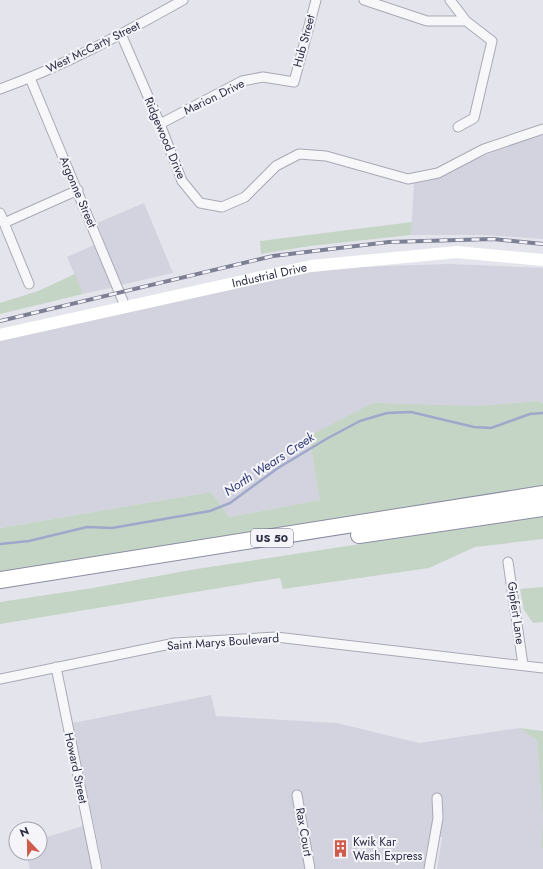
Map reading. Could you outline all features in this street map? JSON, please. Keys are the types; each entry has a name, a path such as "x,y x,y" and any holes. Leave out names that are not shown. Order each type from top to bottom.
{"highway":[{"name":"US 50","path":"0,580 543,494"},
{"name":"US 50","path":"0,591 187,560 543,508"}],"main road":[{"name":"Industrial Drive","path":"0,335 125,306 311,266 457,252 543,260"}],"street":[{"name":"West McCarty Street","path":"0,89 30,78 121,34 183,0"},
{"name":"Hub Street","path":"294,82 316,0"},
{"path":"364,0 427,21 466,21"},
{"path":"450,0 466,21 492,41 474,118 458,127"},
{"name":"Ridgewood Drive","path":"121,34 160,124 182,181 200,203 222,207 245,197 276,166 299,154 326,156 408,179 438,172 484,149 543,129"},
{"name":"Marion Drive","path":"160,124 242,81 263,77 294,82"},
{"name":"Argonne Street","path":"30,78 78,190 125,306"},
{"path":"4,223 78,190"},
{"path":"0,214 29,284"},
{"name":"Gipfert Lane","path":"508,562 524,665"},
{"name":"Saint Marys Boulevard","path":"0,679 175,643 276,637 543,668"},
{"name":"Howard Street","path":"56,667 97,869"},
{"name":"Rax Court","path":"297,795 310,869"},
{"path":"429,869 438,818 437,798"}],"shaded area":[{"path":"543,134 543,239 487,235 411,235 414,183 435,177 493,152"},
{"path":"144,203 173,273 121,285 97,223"},
{"path":"96,244 114,287 83,294 67,257"},
{"path":"449,264 543,268 543,403 538,401 477,406 309,436 320,500 229,517 211,492 0,528 0,340 326,268"},
{"path":"211,695 216,716 337,723 419,743 519,728 537,741 543,820 541,847 543,848 543,869 437,869 442,837 430,836 425,869 103,869 73,723"},
{"path":"83,826 93,869 30,869 28,861 48,861 48,837"}],"green space":[{"path":"412,222 411,235 310,246 261,254 260,241"},
{"path":"75,274 83,294 0,314 0,303 38,291"},
{"path":"539,401 543,403 543,487 0,572 0,528 211,492 229,517 320,500 309,436 373,403 477,406"},
{"path":"543,516 543,539 475,547 429,568 283,589 280,578 0,624 0,602 93,588 190,570"},
{"path":"543,587 543,622 533,623 524,610 520,589"},
{"path":"519,728 543,731 543,820 537,741"},
{"path":"543,820 543,848 541,847"}],"waterway":[{"name":"North Wears Creek","path":"0,544 29,541 87,527 112,528 210,511 230,503 278,468 328,438 360,421 387,413 411,412 474,427 491,428 530,414 543,413"}],"railway":[{"path":"0,321 273,256 389,242 493,239 543,244"}],"place":[{"name":"Kwik Kar Wash Express","path":"340,849"}]}
